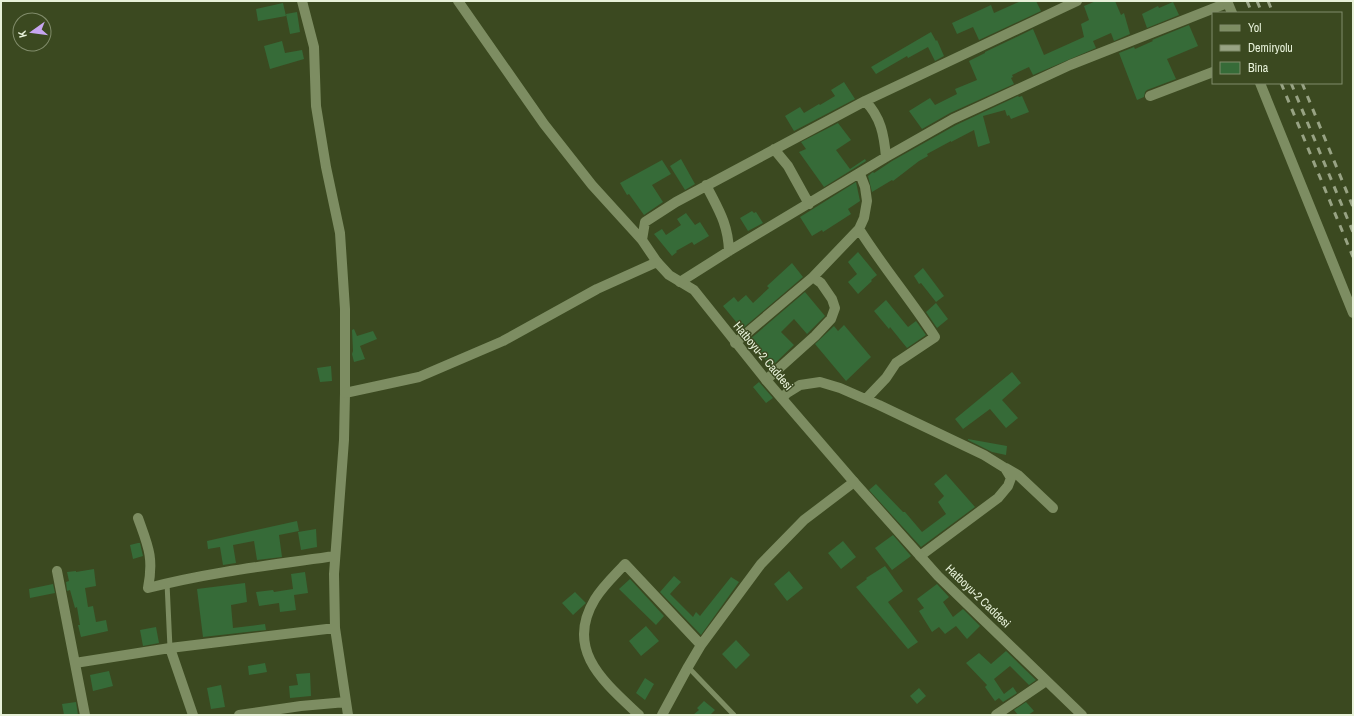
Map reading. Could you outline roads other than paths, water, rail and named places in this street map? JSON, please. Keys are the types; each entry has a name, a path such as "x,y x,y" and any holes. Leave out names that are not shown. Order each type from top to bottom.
{"street":[{"path":"302,1 314,47 316,106 326,167 340,233 345,309 344,440 334,574 335,628 348,715"},
{"path":"345,393 419,377 503,342 597,289 657,262 642,240 592,185 544,124 458,1"},
{"path":"642,240 645,222 706,185 866,101 1077,1"},
{"path":"680,282 886,157 953,119 1070,66 1227,2 1232,12"},
{"path":"1150,96 1212,72"},
{"path":"1260,84 1353,312"},
{"path":"866,101 873,108 880,121 885,139 886,157"},
{"path":"774,149 788,166 809,204"},
{"path":"735,343 813,277 860,229 864,218 866,187 860,174"},
{"path":"706,185 725,222 729,236 730,251"},
{"path":"860,229 874,254 935,338 896,363 886,378 866,399"},
{"name":"Hatboyu-2 Caddesi","path":"657,262 669,275 694,290 766,380 938,576 1082,715"},
{"path":"766,380 832,319 835,308 832,299 821,282 813,277"},
{"path":"782,398 800,385 820,382 840,388 984,455 1018,475 1053,508"},
{"path":"920,556 998,498 1008,486 1011,478 1006,468"},
{"path":"662,715 701,645 751,577 774,549 804,520 854,482"},
{"path":"138,518 148,545 151,559 151,576 148,588 183,579 335,556"},
{"path":"640,715 606,683 588,657 586,651 582,632 586,617 595,599 605,586 625,564 701,645"},
{"path":"57,571 85,715"},
{"path":"75,663 170,648 335,628"},
{"path":"170,648 193,715"},
{"path":"996,715 1046,681"},
{"path":"239,715 301,706 346,702"}],"lane":[{"path":"167,583 170,648"},
{"path":"688,667 734,715"}],"railway":[{"path":"1247,1 1252,12"},
{"path":"1257,1 1262,12"},
{"path":"1268,1 1273,12"},
{"path":"1281,84 1353,257"},
{"path":"1291,84 1353,232"},
{"path":"1302,84 1353,207"}]}
